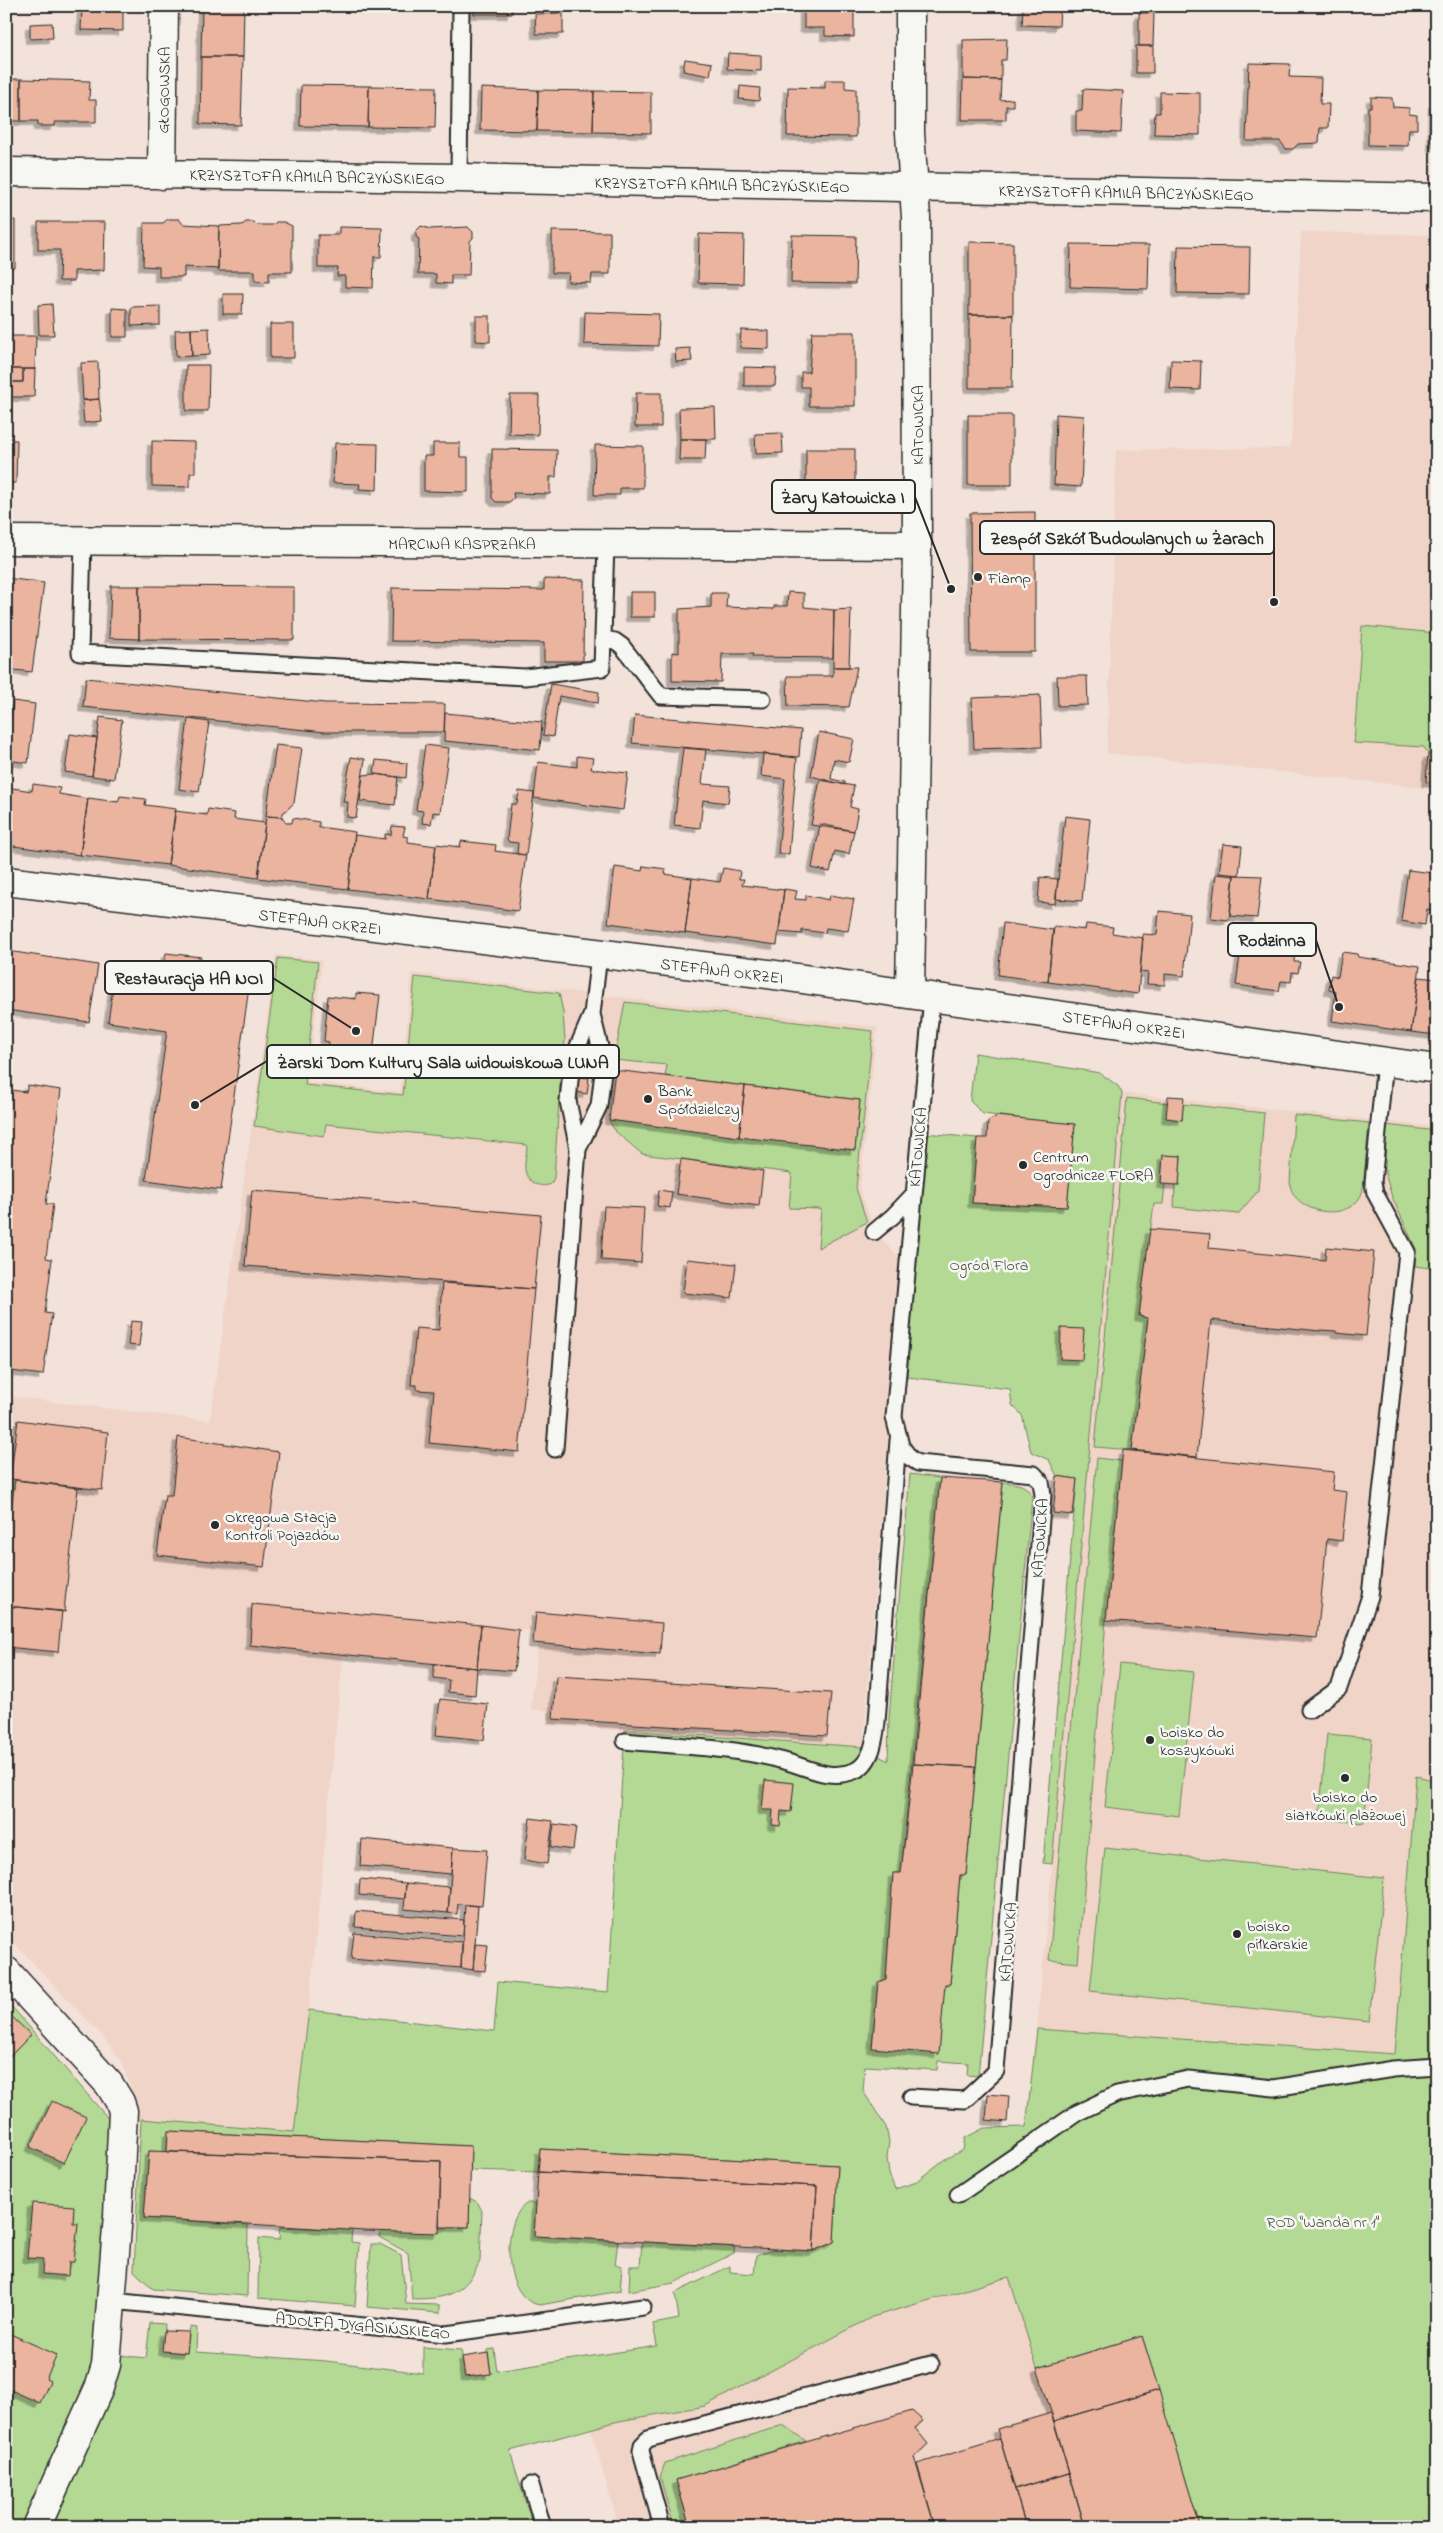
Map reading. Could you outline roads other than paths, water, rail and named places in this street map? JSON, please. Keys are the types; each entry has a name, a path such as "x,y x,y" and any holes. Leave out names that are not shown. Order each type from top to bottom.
{"street":[{"name":"GŁOGOWSKA","path":"162,174 164,6"},
{"name":"KATOWICKA","path":"910,6 913,189 916,217 921,996"},
{"name":"KRZYSZTOFA KAMILA BACZYŃSKIEGO","path":"6,172 460,178 913,189 1437,198"},
{"name":"MARCINA KASPRZAKA","path":"6,540 917,545"},
{"name":"STEFANA OKRZEI","path":"6,881 599,955 768,974 1437,1069"},
{"path":"6,1971 100,2074 120,2102 123,2112 112,2301 106,2365 99,2388 36,2527"}],"lane":[{"path":"460,178 461,6"},
{"path":"83,541 80,653 525,676 602,668 606,543"},
{"path":"602,639 615,641 622,646 661,696 763,699"},
{"path":"555,1449 578,1149 568,1101 572,1060 592,1014 599,955"},
{"name":"KATOWICKA","path":"911,2097 965,2100 996,2072 1043,1495 1041,1482 1034,1474 918,1463 905,1453 898,1438 894,1417 913,1195 921,996"},
{"path":"578,1149 599,1106 604,1063 592,1014"},
{"path":"1309,1710 1339,1688 1370,1596 1407,1252 1375,1193 1373,1182 1385,1062"},
{"path":"874,1232 913,1195"},
{"path":"625,1741 705,1748 770,1758 830,1775 854,1771 866,1762 874,1742 877,1722 898,1438"},
{"path":"958,2195 1077,2113 1117,2094 1188,2079 1274,2088 1393,2069 1437,2066"},
{"name":"ADOLFA DYGASIŃSKIEGO","path":"112,2301 446,2334 643,2307"},
{"path":"662,2527 641,2451 642,2445 648,2439 698,2428 931,2364"},
{"path":"531,2486 543,2527"}],"place":[{"name":"Fiamp","path":"978,577"},
{"name":"Żary Katowicka I","path":"951,589"},
{"name":"Zespół Szkół Budowlanych w Żarach","path":"1274,602"},
{"name":"Rodzinna","path":"1339,1007"},
{"name":"Restauracja HA NOI","path":"356,1031"},
{"name":"Bank Spółdzielczy","path":"648,1099"},
{"name":"Żarski Dom Kultury Sala widowiskowa LUNA","path":"195,1105"},
{"name":"Centrum Ogrodnicze FLORA","path":"1023,1165"},
{"name":"Okręgowa Stacja Kontroli Pojazdów","path":"215,1525"},
{"name":"boisko do koszykówki","path":"1150,1740"},
{"name":"boisko do siatkówki plażowej","path":"1345,1778"},
{"name":"boisko piłkarskie","path":"1237,1934"}],"park label":[{"name":"Ogród Flora","path":"989,1264"},
{"name":"ROD \"Wanda nr 1\"","path":"1323,2221"}]}
